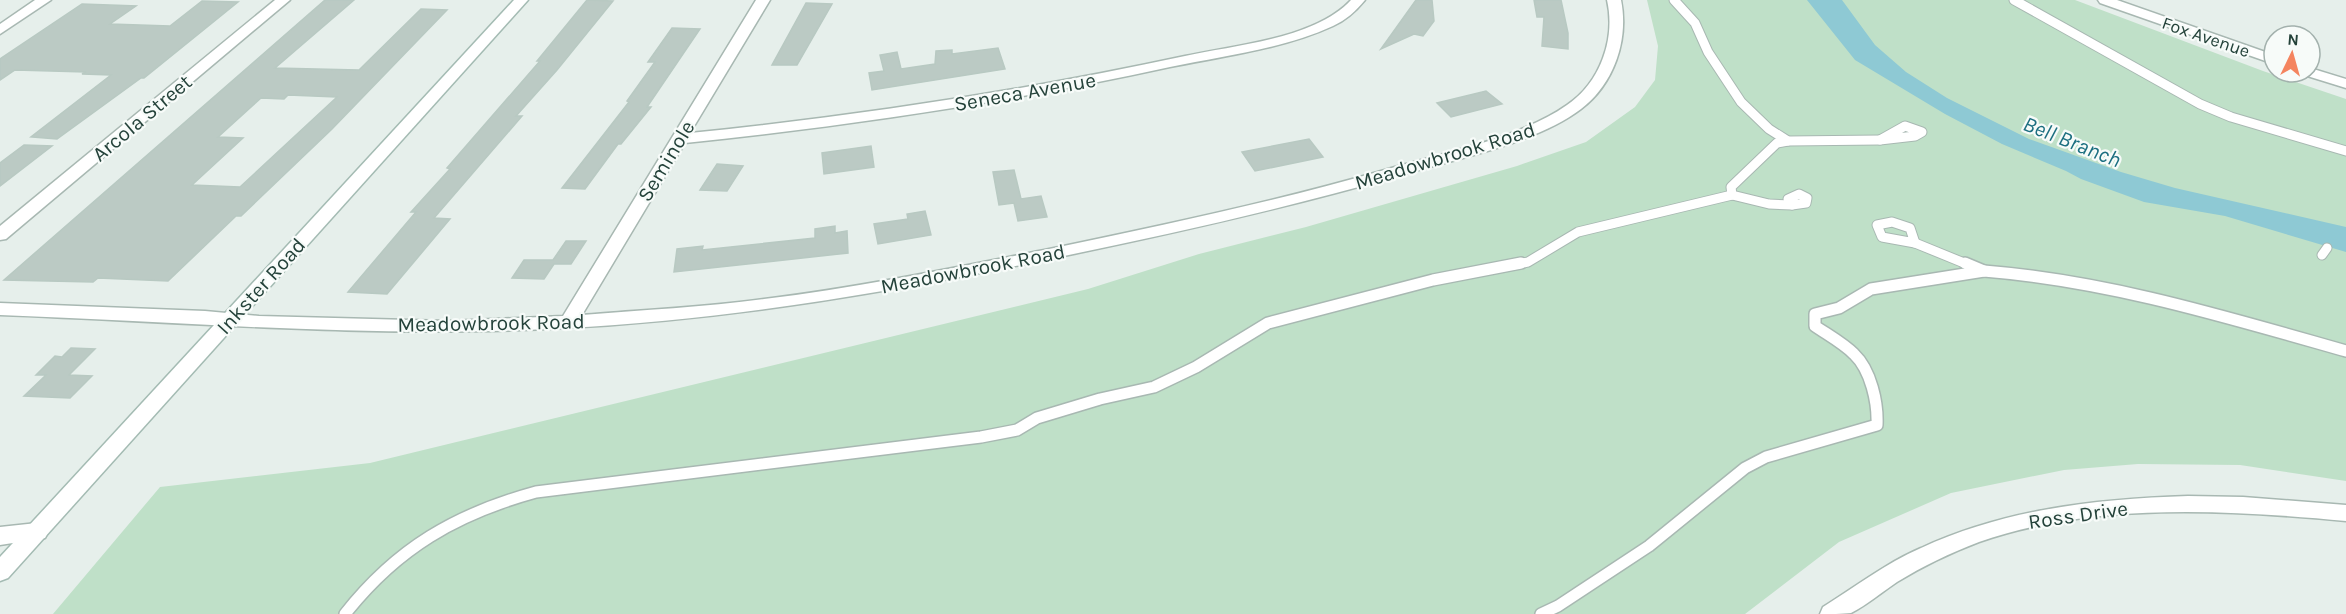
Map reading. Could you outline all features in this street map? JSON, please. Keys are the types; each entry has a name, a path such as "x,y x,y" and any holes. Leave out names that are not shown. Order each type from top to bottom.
{"street":[{"path":"0,30 44,0"},
{"name":"Arcola Street","path":"0,236 283,0"},
{"name":"Inkster Road","path":"0,572 521,0"},
{"name":"Seminole","path":"569,322 763,0"},
{"name":"Seneca Avenue","path":"678,139 878,116 1125,74 1309,31 1343,15 1358,0"},
{"name":"Meadowbrook Road","path":"0,309 448,327 569,322 762,305 943,276 1273,205 1400,171 1510,138 1546,124 1566,113 1594,91 1604,76 1615,42 1617,9 1614,0"},
{"name":"Fox Avenue","path":"2105,0 2262,56"},
{"path":"2322,76 2346,84"},
{"name":"Ross Drive","path":"1831,614 1873,586 1929,554 1982,533 2052,516 2140,507 2223,505 2346,513"},
{"path":"0,536 37,532"}],"lane":[{"path":"1674,0 1695,23 1708,52 1741,102 1769,129 1788,141"},
{"path":"2014,0 2200,104 2231,117 2346,151"},
{"path":"1732,195 1731,187 1777,142 1880,140"},
{"path":"345,614 357,598 398,556 469,513 507,499 536,492 981,437 1017,430 1037,418 1100,399 1154,387 1196,367 1268,323 1433,280 1528,262 1578,232 1732,195 1758,202 1793,206"},
{"path":"1915,243 1984,271"},
{"path":"1541,614 1558,606 1649,546 1745,468 1766,457 1877,425 1878,407 1864,368 1855,354 1815,326 1815,314 1839,308 1871,289 1984,271 2019,273 2082,282 2237,320 2346,351"}],"green space":[{"path":"1647,0 2075,0 2262,71 2262,84 2302,84 2346,99 2346,481 2240,465 2138,464 2064,470 1951,493 1839,542 1745,614 53,614 160,487 370,463 1088,289 1199,254 1306,227 1517,166 1586,142 1635,107 1655,80 1658,46"}],"water":[{"name":"Bell Branch","path":"1807,0 1842,0 1875,45 1906,72 1947,98 2029,139 2121,172 2175,188 2346,227 2346,252 2225,216 2144,202 2081,179 2002,144 1945,114 1855,60"}],"building":[{"path":"325,0 354,0 275,68 359,70 421,9 447,10 332,129 241,216 236,216 168,281 98,278 93,282 4,280","holes":["288,95 337,97 240,187 192,185 243,138 218,137 261,98 284,99"]},
{"path":"587,0 613,1 516,116 522,116 434,218 450,219 387,294 348,292 416,212 411,212 450,169 447,168 540,61 537,61"},
{"path":"1416,0 1432,0 1434,21 1423,36 1414,34 1381,49"},
{"path":"1534,0 1561,0 1568,33 1568,49 1542,46 1544,17 1537,17"},
{"path":"202,1 238,2 144,78 57,139 31,137 111,75 15,70 0,80 0,59 82,4 136,6 110,24 170,26"},
{"path":"806,3 832,4 797,65 772,65"},
{"path":"672,28 700,29 647,107 651,107 621,144 618,144 585,189 562,188 629,102 627,101 655,62 648,62"},
{"path":"998,48 1005,69 872,90 869,73 884,71 880,55 897,52 901,69 935,64 936,51 952,50 952,54"},
{"path":"1486,91 1502,104 1451,117 1437,103"},
{"path":"1309,139 1323,157 1255,171 1242,152"},
{"path":"24,145 52,146 0,186 0,163"},
{"path":"871,146 874,167 824,174 822,153"},
{"path":"717,164 743,166 727,191 700,190"},
{"path":"1014,170 1021,199 1041,196 1047,217 1018,221 1014,203 999,205 993,172"},
{"path":"925,211 931,235 878,244 874,224 908,219 907,214"},
{"path":"835,226 835,233 847,231 848,253 674,272 677,249 703,246 702,250 815,238 815,229"},
{"path":"566,241 586,241 571,264 554,264 544,279 512,278 524,260 553,260"},
{"path":"71,348 95,349 69,375 92,376 70,398 24,396 46,375 36,375 55,356 62,357"}]}
